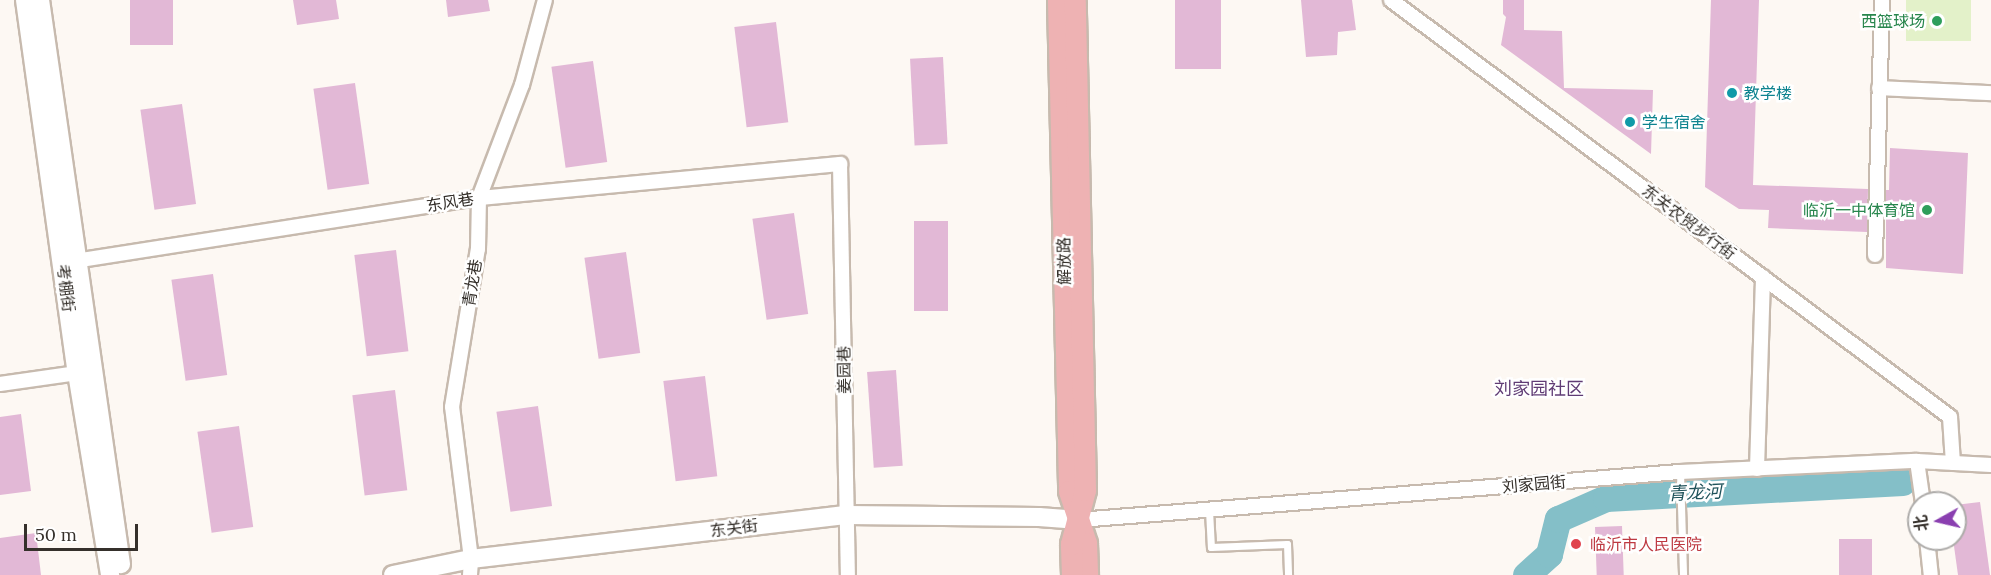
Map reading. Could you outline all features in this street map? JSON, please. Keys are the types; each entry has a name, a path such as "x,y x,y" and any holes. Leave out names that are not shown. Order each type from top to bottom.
{"main road":[{"name":"解放路","path":"1058,0 1070,491 1086,543 1087,575"},
{"name":"解放路","path":"1071,575 1071,544 1085,490 1075,0"}],"street":[{"name":"考棚街","path":"25,0 122,575"},
{"name":"考棚街","path":"40,0 70,262 77,373 110,575"},
{"name":"青龙巷","path":"470,567 452,407 478,249 479,198 522,85 544,0"},
{"name":"东关农贸步行街","path":"1391,0 1950,417 1953,463"},
{"path":"1875,255 1882,0"},
{"path":"1879,88 1991,93"},
{"name":"东风巷","path":"70,262 479,198 840,164"},
{"name":"姜园巷","path":"840,164 848,575"},
{"path":"1757,469 1763,277"},
{"path":"0,384 77,373"},
{"name":"刘家园街","path":"1078,520 1680,472 1917,461 1991,465"},
{"path":"1917,461 1921,491"},
{"name":"东关街","path":"393,575 470,567 847,515 1032,517 1078,520"},
{"path":"1928,551 1931,575"}],"lane":[{"path":"1680,472 1683,575"},
{"path":"1209,510 1211,547 1287,544 1288,575"}],"green space":[{"name":"西篮球场","path":"1906,0 1971,0 1971,41 1906,41"}],"building":[{"path":"130,0 173,0 173,45 130,45"},
{"path":"293,0 336,0 339,19 297,25"},
{"path":"446,0 488,0 490,11 448,17"},
{"path":"1175,0 1221,0 1221,69 1175,69"},
{"path":"1301,0 1352,0 1356,30 1338,32 1337,55 1306,57"},
{"path":"1503,0 1524,0 1524,30 1562,31 1564,88 1653,90 1651,154 1501,45 1506,17 1503,14"},
{"name":"教学楼","path":"1711,0 1759,0 1753,185 1868,189 1867,232 1768,228 1769,210 1739,209 1705,187"},
{"path":"776,22 788,122 747,127 734,27"},
{"path":"943,57 948,144 915,146 910,59"},
{"path":"593,61 607,162 566,168 551,67"},
{"path":"355,83 369,184 328,190 313,89"},
{"path":"182,104 196,204 154,210 140,110"},
{"name":"临沂一中体育馆","path":"1890,148 1968,153 1963,274 1886,268 1886,190 1889,190"},
{"path":"794,213 808,314 767,320 752,219"},
{"path":"914,221 948,221 948,311 914,311"},
{"path":"396,250 408,351 367,356 354,255"},
{"path":"626,252 640,353 599,359 584,258"},
{"path":"213,274 227,375 186,381 171,280"},
{"path":"896,370 903,466 874,468 867,372"},
{"path":"705,376 717,476 676,481 663,381"},
{"path":"395,390 407,490 365,495 352,395"},
{"path":"538,406 552,506 510,512 496,412"},
{"path":"21,414 31,491 0,495 0,417"},
{"path":"239,426 253,527 212,533 197,432"},
{"path":"1980,502 1990,575 1958,575 1955,551 1967,551 1967,504"},
{"path":"1622,526 1624,575 1597,575 1595,527"},
{"path":"36,533 41,575 0,575 0,538"},
{"path":"1839,539 1872,539 1872,575 1839,575"}],"waterway":[{"name":"青龙河","path":"1526,575 1549,554 1558,519 1606,498 1903,482"}],"place":[{"name":"西篮球场","path":"1937,21"},
{"name":"教学楼","path":"1732,93"},
{"name":"学生宿舍","path":"1630,122"},
{"name":"临沂一中体育馆","path":"1927,210"},
{"name":"临沂市人民医院","path":"1576,544"}],"district":[{"name":"刘家园社区","path":"1539,389"}]}
